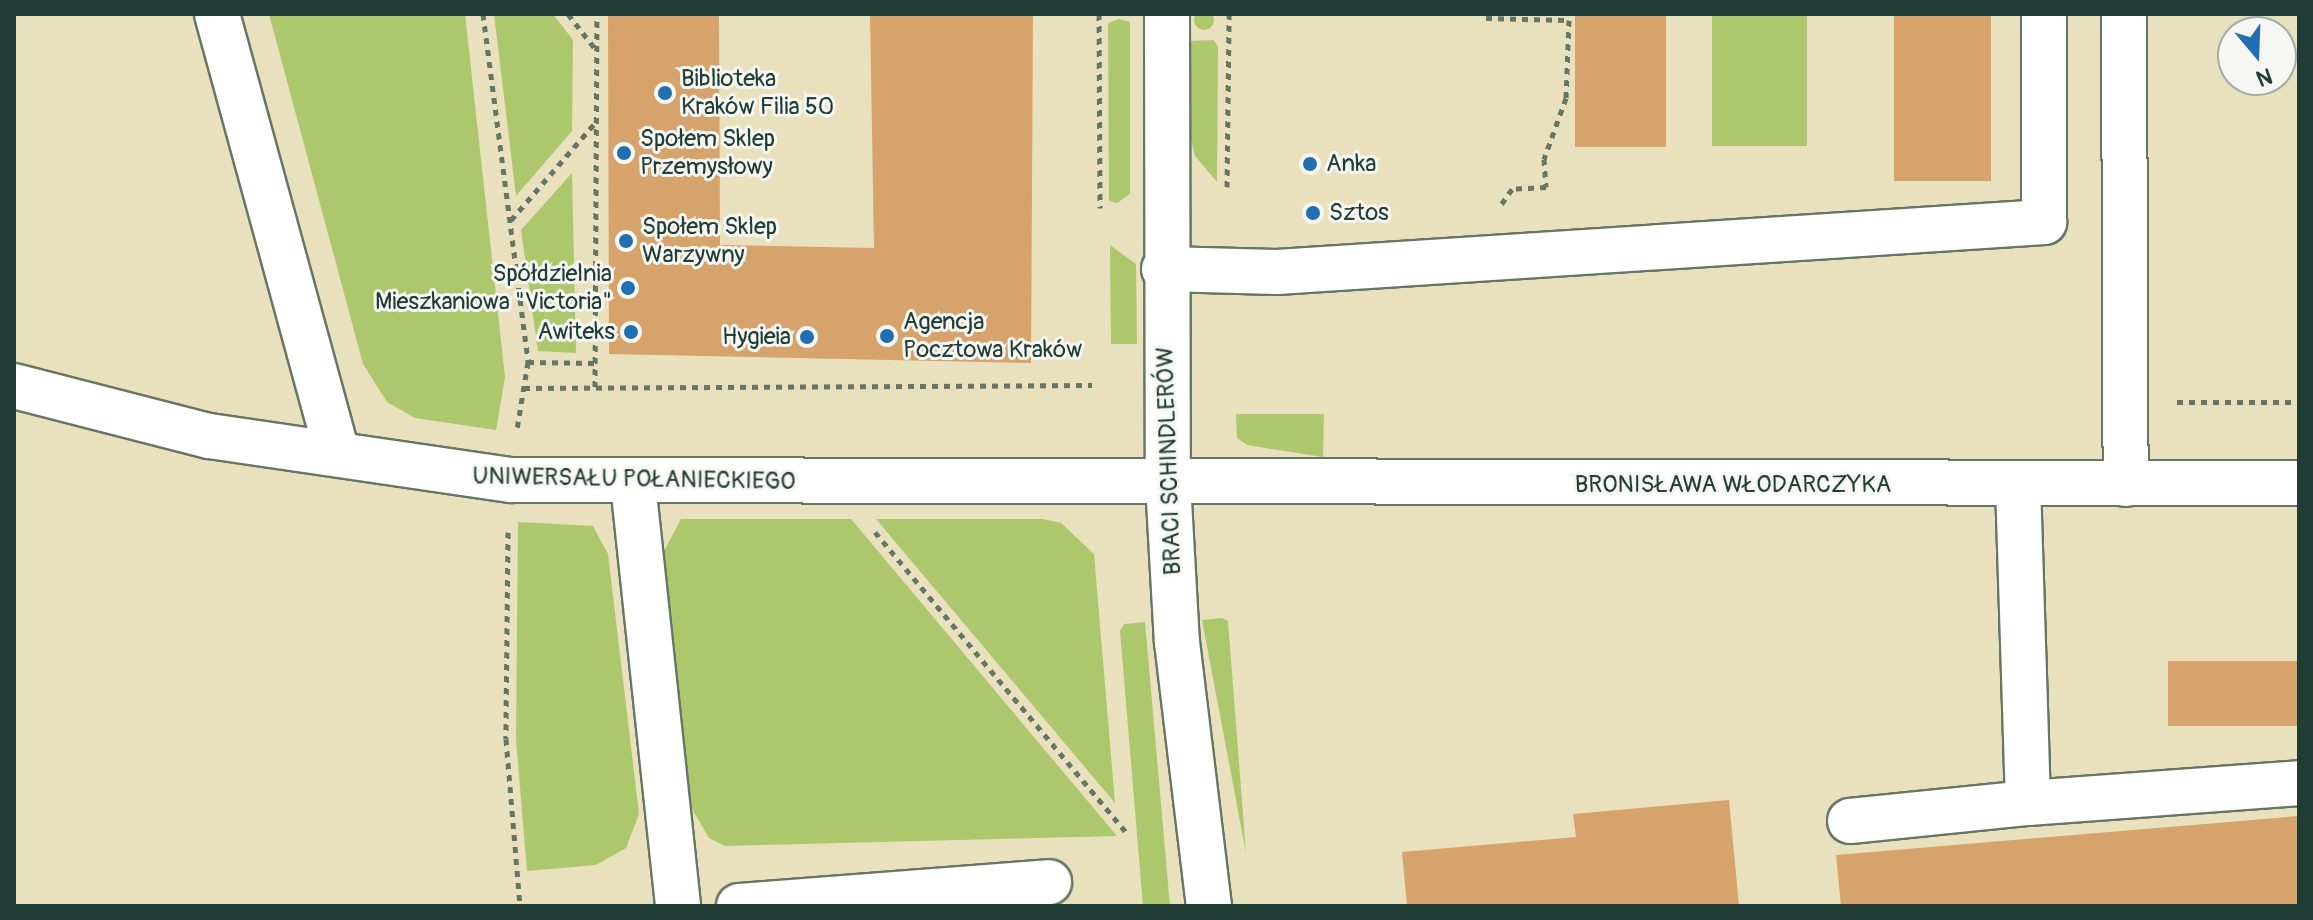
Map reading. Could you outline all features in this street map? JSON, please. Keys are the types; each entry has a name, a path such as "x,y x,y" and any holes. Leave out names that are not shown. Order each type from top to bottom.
{"street":[{"path":"217,14 337,454"},
{"name":"BRACI SCHINDLERÓW","path":"1167,14 1164,269 1168,483 1177,642 1209,906"},
{"path":"1164,269 1277,272 2044,222 2044,14"},
{"path":"2124,14 2126,484"},
{"name":"UNIWERSAŁU POŁANIECKIEGO","path":"14,386 209,436 484,477 633,484 1168,483"},
{"name":"BRONISŁAWA WŁODARCZYKA","path":"1168,483 2299,483"},
{"path":"633,484 678,906"},
{"path":"2018,484 2028,803"},
{"path":"1850,821 2028,803 2299,783"},
{"path":"739,906 1049,882"}],"path":[{"path":"483,14 528,362 516,437"},
{"path":"568,14 597,51"},
{"path":"595,387 597,14"},
{"path":"1099,14 1100,208"},
{"path":"1227,187 1229,14"},
{"path":"1486,18 1571,18 1566,98 1544,159 1546,187 1506,192 1501,219"},
{"path":"510,221 597,121"},
{"path":"528,362 595,363"},
{"path":"524,388 1092,385"},
{"path":"2124,402 2299,402"},
{"path":"508,515 505,724 520,906"},
{"path":"868,525 1126,832"}],"green space":[{"path":"1204,10 1211,13 1214,20 1211,27 1204,30 1197,27 1194,20 1197,13"},
{"path":"269,14 465,14 505,377 496,430 415,418 387,402 363,364"},
{"path":"494,14 553,14 573,40 572,131 516,196"},
{"path":"1712,14 1807,14 1807,146 1712,146"},
{"path":"1119,19 1130,22 1130,194 1117,203 1109,201 1108,23"},
{"path":"1213,40 1218,46 1217,182 1195,156 1190,136 1191,41"},
{"path":"572,173 576,353 538,351 521,230"},
{"path":"1110,245 1136,264 1137,344 1111,344"},
{"path":"1236,414 1324,414 1323,457 1247,445 1237,438"},
{"path":"681,519 851,519 1117,836 725,846 709,838 692,809 662,555"},
{"path":"876,519 1043,519 1061,523 1094,554 1115,803"},
{"path":"518,522 593,526 608,554 639,814 626,848 596,865 527,871 516,739"},
{"path":"1222,618 1228,621 1246,853 1202,620"},
{"path":"1145,622 1170,906 1143,906 1120,631 1124,624"}],"building":[{"path":"608,14 719,14 720,245 874,248 870,14 1033,14 1031,363 609,354"},
{"path":"1575,14 1666,14 1666,147 1575,147"},
{"path":"1894,14 1991,14 1991,181 1894,181"},
{"path":"2168,661 2299,661 2299,726 2168,726"},
{"path":"1729,800 1739,906 1407,906 1402,852 1576,837 1573,814"},
{"path":"2299,816 2299,906 1841,906 1836,855"}],"place":[{"name":"Biblioteka Kraków Filia 50","path":"665,93"},
{"name":"Społem Sklep Przemysłowy","path":"624,153"},
{"name":"Anka","path":"1310,164"},
{"name":"Sztos","path":"1313,213"},
{"name":"Społem Sklep Warzywny","path":"626,241"},
{"name":"Spółdzielnia Mieszkaniowa \"Victoria\"","path":"628,288"},
{"name":"Awiteks","path":"631,332"},
{"name":"Agencja Pocztowa Kraków","path":"887,336"},
{"name":"Hygieia","path":"807,337"}]}
